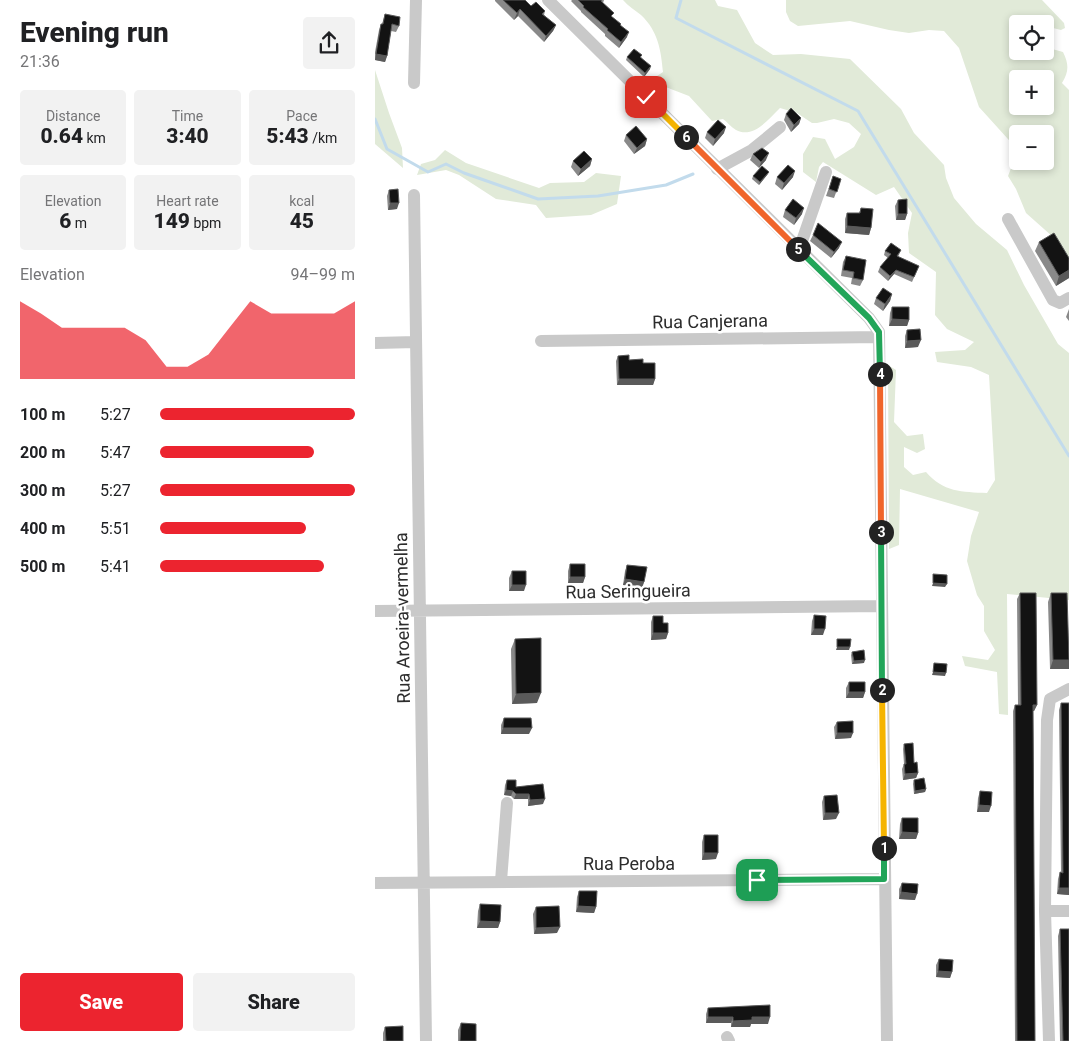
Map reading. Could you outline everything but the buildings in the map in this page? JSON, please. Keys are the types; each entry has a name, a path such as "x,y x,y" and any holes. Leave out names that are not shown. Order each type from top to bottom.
{"street":[{"path":"414,83 415,0"},
{"path":"548,0 869,318 879,332 887,1041"},
{"path":"717,169 752,150 780,127"},
{"path":"797,247 802,241 826,172"},
{"name":"Rua Aroeira-vermelha","path":"415,196 425,1041"},
{"path":"1009,219 1053,300 1060,303 1069,298"},
{"name":"Rua Canjerana","path":"541,341 879,337"},
{"path":"375,343 416,342"},
{"name":"Rua Seringueira","path":"375,611 882,606"},
{"path":"1049,1041 1045,912 1047,720 1050,699 1069,689"},
{"path":"501,881 507,803"},
{"name":"Rua Peroba","path":"375,883 884,879"},
{"path":"1045,912 1069,911"}],"green space":[{"path":"623,0 715,0 718,6 737,10 755,43 773,55 801,54 850,59 901,109 914,133 944,165 946,178 954,198 976,224 1007,250 1024,285 1058,344 1069,353 1069,600 1007,594 1008,715 999,714 997,672 965,666 962,656 988,660 995,650 984,631 984,606 977,595 967,561 971,536 979,512 900,489 899,545 889,549 888,365 896,370 894,422 907,436 923,434 925,449 917,453 904,447 904,467 913,475 926,472 939,484 953,490 987,493 995,480 989,375 971,367 937,362 935,352 965,350 974,342 947,329 935,315 936,272 909,253 908,233 912,213 894,187 876,195 823,162 819,167 816,182 803,172 803,154 813,137 825,139 835,159 854,147 861,134 849,123 834,119 812,123 797,113 780,108 766,122 754,130 742,132 734,129 723,119 712,121 689,96 663,86 647,92 648,82 663,72 658,41 647,21"},
{"path":"786,0 1042,0 1064,23 1065,28 1061,30 1054,28 1054,15 1009,15 1009,60 1054,60 1054,50 1063,52 1066,60 1067,72 1062,83 1069,90 1069,264 1053,237 1026,213 1016,189 1008,176 1010,170 1054,170 1054,125 1009,125 1009,140 979,107 959,48 944,31 929,30 909,33 850,21 798,26 790,21 786,12"},
{"path":"375,70 402,148 403,168 375,144"},
{"path":"445,150 466,163 539,188 550,183 584,182 596,173 621,176 617,204 591,215 546,218 536,205 496,199 459,175 446,170 417,175 421,164 435,160"}],"waterway":[{"path":"681,0 676,18 858,111 1069,456"},
{"path":"375,119 387,149 428,172 446,164 464,173 538,199 598,196 666,185 693,174"}],"route":[{"path":"646,97 869,318 879,332 884,879 757,880"}]}
